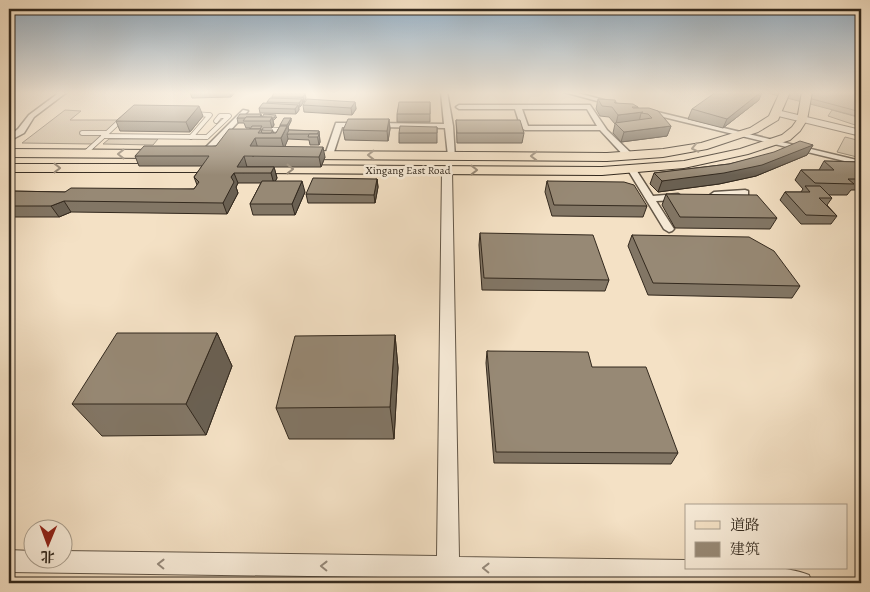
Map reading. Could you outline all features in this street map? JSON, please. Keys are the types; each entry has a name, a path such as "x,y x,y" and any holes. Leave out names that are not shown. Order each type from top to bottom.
{"main road":[{"name":"Xingang East Road","path":"9,168 450,163 629,156 693,148 742,134 771,120"},
{"name":"Xingang East Road","path":"290,155 328,155 450,163 632,170 699,162 775,142 792,133 801,120"},
{"path":"9,153 84,154 152,152 168,154"}],"street":[{"path":"9,139 21,131 29,120"},
{"path":"206,153 238,120"},
{"path":"448,120 450,163 448,568"},
{"path":"522,120 525,128 602,128"},
{"path":"596,120 629,156"},
{"path":"680,120 861,163"},
{"path":"823,120 861,131"},
{"path":"328,155 339,125 449,126"},
{"path":"632,170 669,229"},
{"path":"707,196 745,193"},
{"path":"650,198 688,196"},
{"path":"9,561 710,571 801,583"}],"lane":[{"path":"84,154 122,120"},
{"path":"191,137 206,120"},
{"path":"82,133 207,137 225,120"},
{"path":"206,153 233,129"},
{"path":"250,129 284,130 282,134"},
{"path":"159,143 164,137"}],"shaded area":[{"path":"52,120 119,120 93,144 22,143"},
{"path":"839,120 861,120 861,127"},
{"path":"845,137 861,141 861,158 837,152"},
{"path":"109,139 158,139 153,145 103,144"}],"building":[{"path":"118,120 188,120 186,122 116,121"},
{"path":"244,120 271,120 270,121 243,121"},
{"path":"283,120 290,120 287,125 280,125"},
{"path":"348,120 389,120 387,131 343,130"},
{"path":"456,120 520,120 524,133 457,133"},
{"path":"640,120 665,120 671,126 624,132 615,123"},
{"path":"252,126 262,126 260,129 250,129"},
{"path":"280,126 287,126 281,138 255,138 250,146 323,147 319,157 244,156 237,167 274,167 271,173 234,173 231,177 234,182 223,203 64,201 51,206 9,206 9,191 65,192 71,188 194,189 199,182 194,177 209,156 135,156 144,146 216,146 229,129 261,129 258,133 276,133"},
{"path":"400,126 437,127 437,133 399,133"},
{"path":"261,130 273,130 271,133 262,133"},
{"path":"289,130 319,131 317,134 287,134"},
{"path":"309,134 319,134 318,137 308,137"},
{"path":"800,141 813,145 762,165 724,173 662,181 654,173 729,164 774,152"},
{"path":"824,161 861,162 861,179 848,179 854,184 815,183 801,170 834,170"},
{"path":"313,178 377,179 374,195 306,194"},
{"path":"262,181 302,181 292,204 250,204"},
{"path":"547,181 624,182 634,185 647,206 554,205"},
{"path":"805,186 820,186 832,198 819,198 837,216 806,215 785,192 810,192"},
{"path":"666,194 757,195 777,218 680,217"},
{"path":"480,233 593,235 609,280 484,278"},
{"path":"632,235 749,237 774,251 800,286 653,283"},
{"path":"117,333 217,333 186,404 72,404"},
{"path":"395,335 390,407 276,408 295,336"},
{"path":"487,351 588,352 592,367 646,367 678,453 496,452"}]}
